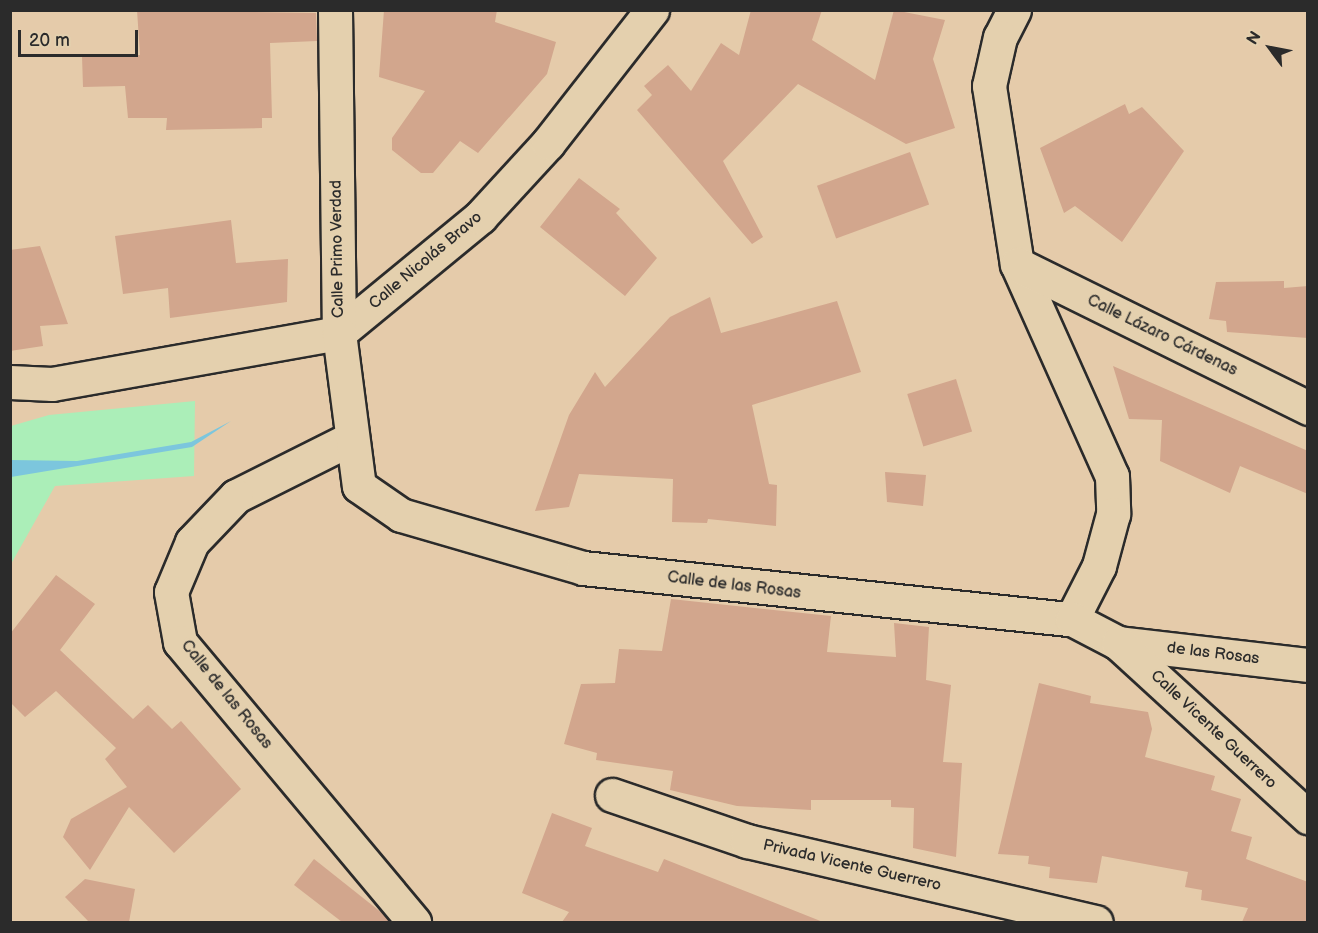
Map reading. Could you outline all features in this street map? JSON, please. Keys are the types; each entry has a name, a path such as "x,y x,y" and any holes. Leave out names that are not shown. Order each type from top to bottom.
{"street":[{"name":"Calle Primo Verdad","path":"335,10 339,333 359,486"},
{"name":"Calle Nicolás Bravo","path":"10,382 52,384 339,333 480,217 548,142 652,10"},
{"path":"1014,10 1000,37 989,86 1017,264 1087,410 1112,476 1107,534 1072,619"},
{"name":"Calle Lázaro Cárdenas","path":"1017,264 1308,408"},
{"name":"Calle de las Rosas","path":"352,438 236,496 192,542 171,592 180,642 414,922"},
{"name":"Calle de las Rosas","path":"359,486 401,515 583,568 1072,619 1118,643"},
{"name":"de las Rosas","path":"1118,643 1308,665"},
{"name":"Calle Vicente Guerrero","path":"1118,643 1308,817"},
{"name":"Privada Vicente Guerrero","path":"612,795 747,842 1096,922"}],"green space":[{"path":"195,401 194,476 55,486 11,564 11,426 49,415"}],"water":[{"path":"231,421 192,447 11,477 11,460 77,461 191,442"}],"building":[{"path":"137,10 316,13 317,41 270,43 272,118 262,118 262,128 166,130 167,118 128,118 125,86 83,87 82,56 140,55"},
{"path":"384,10 497,10 495,22 556,42 547,74 478,153 460,141 433,173 421,173 392,150 392,138 425,91 379,77"},
{"path":"751,10 822,10 812,40 875,80 894,10 945,20 933,59 955,128 906,144 798,84 723,161 763,237 752,244 637,110 652,95 644,86 668,65 691,91 721,43 739,55"},
{"path":"1125,104 1129,114 1142,107 1184,151 1122,242 1075,206 1064,213 1040,148"},
{"path":"910,152 929,205 836,238 817,186"},
{"path":"579,178 620,209 616,213 657,258 625,296 540,227"},
{"path":"231,220 236,263 288,259 287,302 170,318 168,288 123,294 115,236"},
{"path":"40,246 68,324 40,326 43,346 10,351 10,250"},
{"path":"1284,281 1284,288 1308,286 1308,338 1227,332 1226,321 1209,319 1216,282"},
{"path":"710,297 721,333 837,301 861,372 752,405 769,484 777,485 776,526 708,519 707,523 672,522 673,479 579,474 569,507 535,511 569,415 595,372 605,387 670,317"},
{"path":"1113,366 1308,451 1308,494 1240,466 1230,493 1160,461 1162,420 1129,419"},
{"path":"956,379 972,432 923,447 907,394"},
{"path":"885,472 926,475 923,506 887,502"},
{"path":"56,575 95,604 60,650 133,719 148,705 172,729 181,721 241,789 174,853 129,807 90,870 63,837 71,819 127,787 105,759 116,748 56,691 25,717 10,702 10,634"},
{"path":"671,599 831,616 827,652 896,657 894,623 929,627 926,680 951,685 943,762 962,763 956,857 913,848 914,808 891,807 891,800 811,800 811,810 737,806 670,790 673,771 596,760 597,753 564,744 581,684 615,683 619,649 662,651"},
{"path":"1039,683 1091,696 1090,703 1148,712 1152,729 1145,757 1215,776 1211,790 1241,799 1231,831 1252,837 1246,859 1308,882 1308,922 1242,922 1248,908 1201,900 1202,890 1185,887 1188,872 1102,856 1097,883 1049,878 1050,867 1028,864 1029,856 998,854"},
{"path":"552,813 592,828 585,846 658,872 664,859 823,922 562,922 569,912 522,893"},
{"path":"314,859 382,913 390,922 342,922 294,885"},
{"path":"85,879 135,889 129,922 89,922 65,897"}]}
